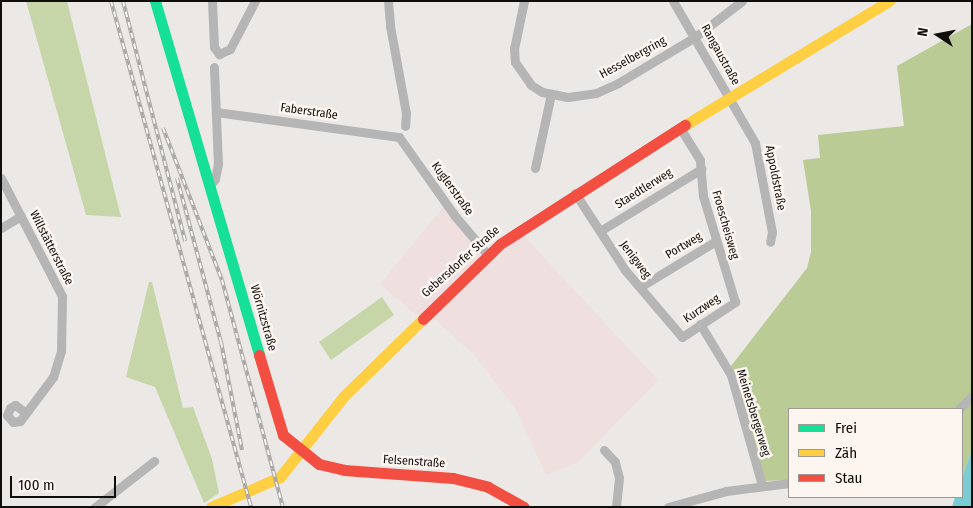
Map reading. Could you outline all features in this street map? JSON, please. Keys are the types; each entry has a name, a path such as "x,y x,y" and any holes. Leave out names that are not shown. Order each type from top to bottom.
{"main road":[{"name":"Wörnitzstraße","path":"155,1 211,184 280,429 300,452"},
{"name":"Gebersdorfer Straße","path":"211,507 276,480 344,396 487,254 575,193 681,129 728,97 889,1"},
{"name":"Felsenstraße","path":"300,452 319,464 344,470 454,478 488,487 524,507"}],"street":[{"path":"212,1 217,53 230,49 255,1"},
{"path":"388,1 390,26 406,113 405,126"},
{"name":"Hesselbergring","path":"524,1 514,49 516,62 531,85 551,94 568,97 596,93 695,37 742,1"},
{"name":"Rangaustraße","path":"673,1 728,97"},
{"path":"211,184 215,179 218,164 214,67"},
{"path":"535,168 551,94"},
{"name":"Appoldstraße","path":"728,97 760,156 772,232 770,242"},
{"name":"Faberstraße","path":"216,112 399,137"},
{"name":"Froescheisweg","path":"681,129 700,160 702,196 735,302"},
{"name":"Kuglerstraße","path":"399,137 455,216 487,254"},
{"name":"Staedtlerweg","path":"600,231 701,169"},
{"name":"Willstätterstraße","path":"1,178 59,287 64,324 61,351 53,377 44,393 25,412"},
{"name":"Jenigweg","path":"575,193 640,287 682,337"},
{"path":"1,228 21,216"},
{"name":"Portweg","path":"640,287 716,241"},
{"name":"Kurzweg","path":"682,337 735,302"},
{"name":"Meinetsbergerweg","path":"700,324 731,375 762,485"},
{"path":"960,408 972,396"},
{"path":"604,450 615,462 619,478 616,507"},
{"path":"95,507 154,461"},
{"path":"668,507 762,485 788,483"}],"shaded area":[{"path":"445,205 489,263 523,235 658,380 578,462 546,475 516,410 475,356 436,320 415,314 380,284"}],"green space":[{"path":"26,1 67,1 121,217 86,215"},
{"path":"972,24 972,450 963,475 963,408 788,408 788,480 763,481 731,366 807,268 811,252 811,211 803,160 820,158 818,135 904,126 897,66"},
{"path":"149,282 152,282 183,408 193,407 212,459 219,493 204,503 155,387 126,377"},
{"path":"382,297 394,315 331,360 319,342"}],"water":[{"path":"972,450 972,507 952,507 955,498 963,498 963,475"}],"railway":[{"path":"111,1 251,507"},
{"path":"123,1 185,241"},
{"path":"163,128 222,280 283,507"},
{"path":"177,178 221,342 242,450"}],"traffic: fast":[{"path":"155,1 259,355"}],"traffic: slow":[{"path":"685,125 889,1"},
{"path":"211,507 280,477 344,396 423,319"}],"traffic: jam":[{"path":"423,319 500,244 685,125"},
{"path":"259,355 283,435 319,464 344,470 453,478 488,487 524,507"}]}
